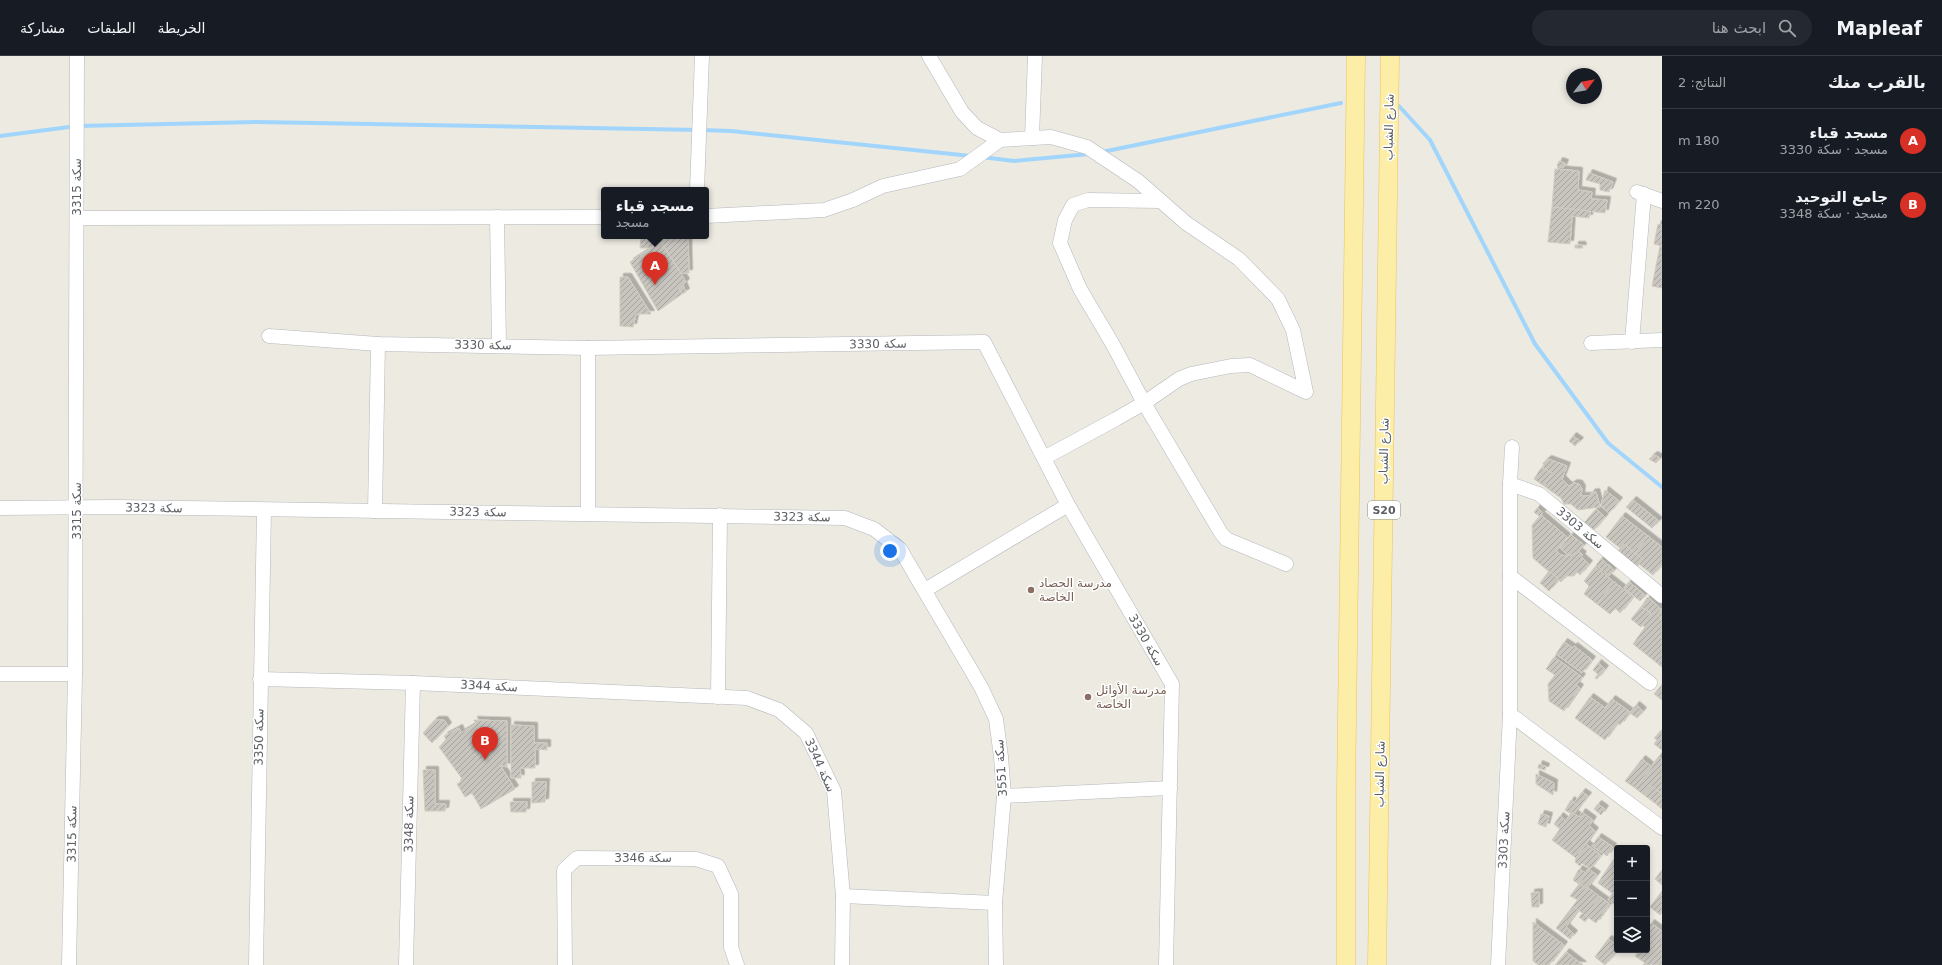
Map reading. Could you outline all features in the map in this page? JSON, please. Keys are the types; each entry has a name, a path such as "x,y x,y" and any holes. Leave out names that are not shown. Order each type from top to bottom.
{"main road":[{"name":"S20","path":"1346,965 1346,793 1356,56"},
{"name":"شارع الشباب","path":"1377,965 1390,56"}],"street":[{"name":"سكة 3315","path":"70,965 77,508 78,56"},
{"path":"697,187 702,56"},
{"path":"929,56 962,112 977,128 1000,140 1051,137 1087,146 1138,182 1186,223 1239,259 1278,299 1293,330 1306,392 1250,366 1231,366 1191,374 1179,379 1144,403 1044,458"},
{"path":"1032,138 1035,56"},
{"path":"709,216 824,210 853,200 883,186 960,169 1000,140"},
{"path":"1632,342 1640,193 1662,201"},
{"path":"1160,201 1088,200 1073,205 1064,220 1060,243 1080,289 1112,343 1144,403 1221,533 1226,539 1286,564"},
{"path":"497,217 499,345"},
{"path":"77,218 601,217"},
{"name":"سكة 3330","path":"269,336 378,344 499,345 588,348 984,342 1068,505 1172,684 1166,965"},
{"path":"1591,343 1662,340"},
{"path":"376,511 378,344"},
{"path":"588,348 588,514"},
{"name":"سكة 3303","path":"1498,965 1510,714 1510,484 1512,447"},
{"name":"سكة 3303","path":"1510,484 1539,494 1662,596"},
{"path":"925,590 1068,505"},
{"name":"سكة 3323","path":"0,508 720,515 845,518 874,528 900,549 925,590"},
{"name":"سكة 3350","path":"256,965 264,510"},
{"path":"718,697 720,515"},
{"path":"1510,576 1650,684"},
{"name":"سكة 3551","path":"925,590 981,687 996,719 1004,796 996,903 996,965"},
{"path":"0,674 75,674"},
{"name":"سكة 3344","path":"260,679 413,683 747,698 779,710 806,733 834,791 843,896 842,965"},
{"name":"سكة 3348","path":"406,965 413,683"},
{"path":"1510,714 1662,828"},
{"path":"1004,796 1170,788"},
{"name":"سكة 3346","path":"565,965 564,870 577,858 696,859 718,866 731,894 731,947 737,965"},
{"path":"843,896 996,903"}],"building":[{"path":"1559,161 1565,163 1563,168 1557,166"},
{"path":"1555,169 1579,171 1578,190 1592,192 1591,199 1607,200 1605,213 1552,207"},
{"path":"1589,173 1613,182 1609,192 1600,190 1600,184 1586,180"},
{"path":"1552,207 1590,211 1589,218 1572,216 1570,244 1548,242"},
{"path":"1658,224 1662,225 1662,246 1654,244"},
{"path":"641,239 688,239 689,273 681,273 661,242 651,248 640,248"},
{"path":"661,242 686,282 679,289 682,294 658,311 630,262"},
{"path":"1575,245 1582,245 1583,248 1575,248"},
{"path":"1660,246 1662,246 1662,288 1652,286"},
{"path":"620,277 628,277 651,314 636,314 633,327 620,326"},
{"path":"683,285 686,292 682,294 679,289"},
{"path":"1573,436 1580,441 1575,446 1569,441"},
{"path":"1654,455 1660,458 1656,463 1649,459"},
{"path":"1548,459 1567,466 1562,479 1569,486 1574,483 1579,484 1582,489 1581,496 1590,496 1591,493 1596,492 1600,507 1578,510 1571,504 1564,504 1561,498 1544,486 1552,473 1544,469 1543,463"},
{"path":"1541,468 1552,473 1544,486 1534,479"},
{"path":"1605,490 1619,501 1609,513 1601,505"},
{"path":"1633,500 1659,521 1652,528 1626,507"},
{"path":"1537,508 1543,513 1539,516 1534,512"},
{"path":"1596,509 1605,517 1593,531 1584,523"},
{"path":"1541,515 1567,537 1556,551 1561,555 1566,556 1572,555 1578,551 1583,555 1581,557 1589,564 1580,575 1577,572 1574,576 1566,576 1561,582 1533,558 1532,525"},
{"path":"1622,516 1648,536 1635,553 1624,544 1620,548 1606,537"},
{"path":"1571,535 1584,545 1576,554 1575,552 1572,555 1567,554 1560,548"},
{"path":"1648,536 1662,547 1662,564 1653,575 1639,564 1643,559 1635,553"},
{"path":"1624,544 1635,553 1628,560 1617,552"},
{"path":"1635,553 1643,559 1637,567 1628,560"},
{"path":"1601,559 1614,570 1609,576 1596,565"},
{"path":"1595,567 1614,582 1597,604 1584,594 1589,586 1584,581"},
{"path":"1549,571 1559,579 1549,591 1540,583"},
{"path":"1614,582 1633,597 1620,613 1615,608 1610,614 1597,604"},
{"path":"1629,582 1645,595 1640,601 1624,588"},
{"path":"1648,597 1661,609 1657,615 1662,619 1662,667 1633,644 1645,627 1642,625 1651,613 1641,607"},
{"path":"1641,607 1651,613 1641,627 1631,619"},
{"path":"1662,609 1662,619 1657,615"},
{"path":"1564,642 1573,648 1574,646 1592,660 1582,673 1556,654"},
{"path":"1554,657 1582,677 1576,685 1580,688 1564,711 1549,701 1548,684 1555,675 1546,669"},
{"path":"1598,663 1605,669 1597,679 1595,678 1598,674 1593,670"},
{"path":"1661,686 1662,687 1662,700 1654,694"},
{"path":"1590,697 1605,708 1612,699 1630,712 1620,725 1617,723 1605,740 1575,718"},
{"path":"1636,705 1643,711 1637,718 1630,713"},
{"path":"435,720 444,720 448,726 432,743 423,733"},
{"path":"474,720 507,721 507,767 500,765 515,789 481,809 472,793 465,797 457,784 463,780 439,747 446,740 444,736 459,728 461,733 476,724"},
{"path":"511,725 534,726 534,743 547,743 547,750 535,749 535,768 520,768 521,778 511,778"},
{"path":"1662,730 1662,750 1654,744 1657,740 1654,738"},
{"path":"1659,756 1662,759 1662,794 1651,786 1644,795 1635,788"},
{"path":"1642,759 1652,767 1635,788 1625,781"},
{"path":"1539,764 1546,767 1545,770 1538,768"},
{"path":"423,770 435,770 435,804 446,804 445,811 425,811"},
{"path":"1536,774 1554,783 1553,795 1536,784"},
{"path":"532,782 546,782 545,802 532,803"},
{"path":"1651,786 1662,794 1656,804 1644,795"},
{"path":"1582,792 1588,796 1579,807 1574,803"},
{"path":"1662,797 1662,809 1656,804"},
{"path":"1571,800 1579,807 1574,814 1572,812 1571,814 1565,810"},
{"path":"510,802 527,802 526,812 511,812"},
{"path":"1598,804 1605,809 1601,815 1594,809"},
{"path":"1572,812 1579,817 1582,812 1593,820 1589,826 1595,831 1576,858 1552,840"},
{"path":"1541,814 1549,816 1546,827 1538,824"},
{"path":"1560,816 1566,821 1560,829 1554,824"},
{"path":"1598,837 1613,847 1607,856 1592,846"},
{"path":"1586,844 1601,855 1590,869 1582,863 1580,866 1575,862 1576,858"},
{"path":"1614,859 1614,869 1609,866"},
{"path":"1609,866 1614,869 1614,891 1612,893 1598,883"},
{"path":"1579,869 1586,873 1579,884 1573,880"},
{"path":"1588,869 1597,875 1587,888 1579,884"},
{"path":"1662,870 1662,885 1655,879"},
{"path":"1579,884 1587,888 1578,900 1570,896"},
{"path":"1587,887 1600,897 1586,916 1573,906"},
{"path":"1614,891 1614,904 1608,900"},
{"path":"1662,891 1662,912 1660,915 1650,907"},
{"path":"1539,892 1539,907 1532,907 1531,893"},
{"path":"1600,897 1610,904 1596,923 1586,916"},
{"path":"1573,906 1578,910 1566,927 1574,934 1570,939 1556,928"},
{"path":"1583,913 1588,918 1585,922 1579,917"},
{"path":"1533,922 1564,945 1549,965 1538,965 1533,961"},
{"path":"1651,923 1662,931 1662,965 1643,965 1645,963 1635,956 1637,953 1650,953"},
{"path":"1608,939 1614,943 1614,953 1615,953 1605,965 1595,957"},
{"path":"1566,952 1583,965 1555,965"}],"waterway":[{"path":"1102,152 1341,103"},
{"path":"1399,106 1430,140 1535,344 1608,443 1662,487"},
{"path":"0,136 77,126 258,122 700,130 731,131 971,156"},
{"path":"982,157 1014,161 1089,154"}],"place":[{"name":"مسجد قباء","path":"655,285"},
{"name":"مدرسة الحصاد الخاصة","path":"1031,590"},
{"name":"مدرسة الأوائل الخاصة","path":"1088,697"},
{"name":"جامع التوحيد","path":"485,760"}]}
